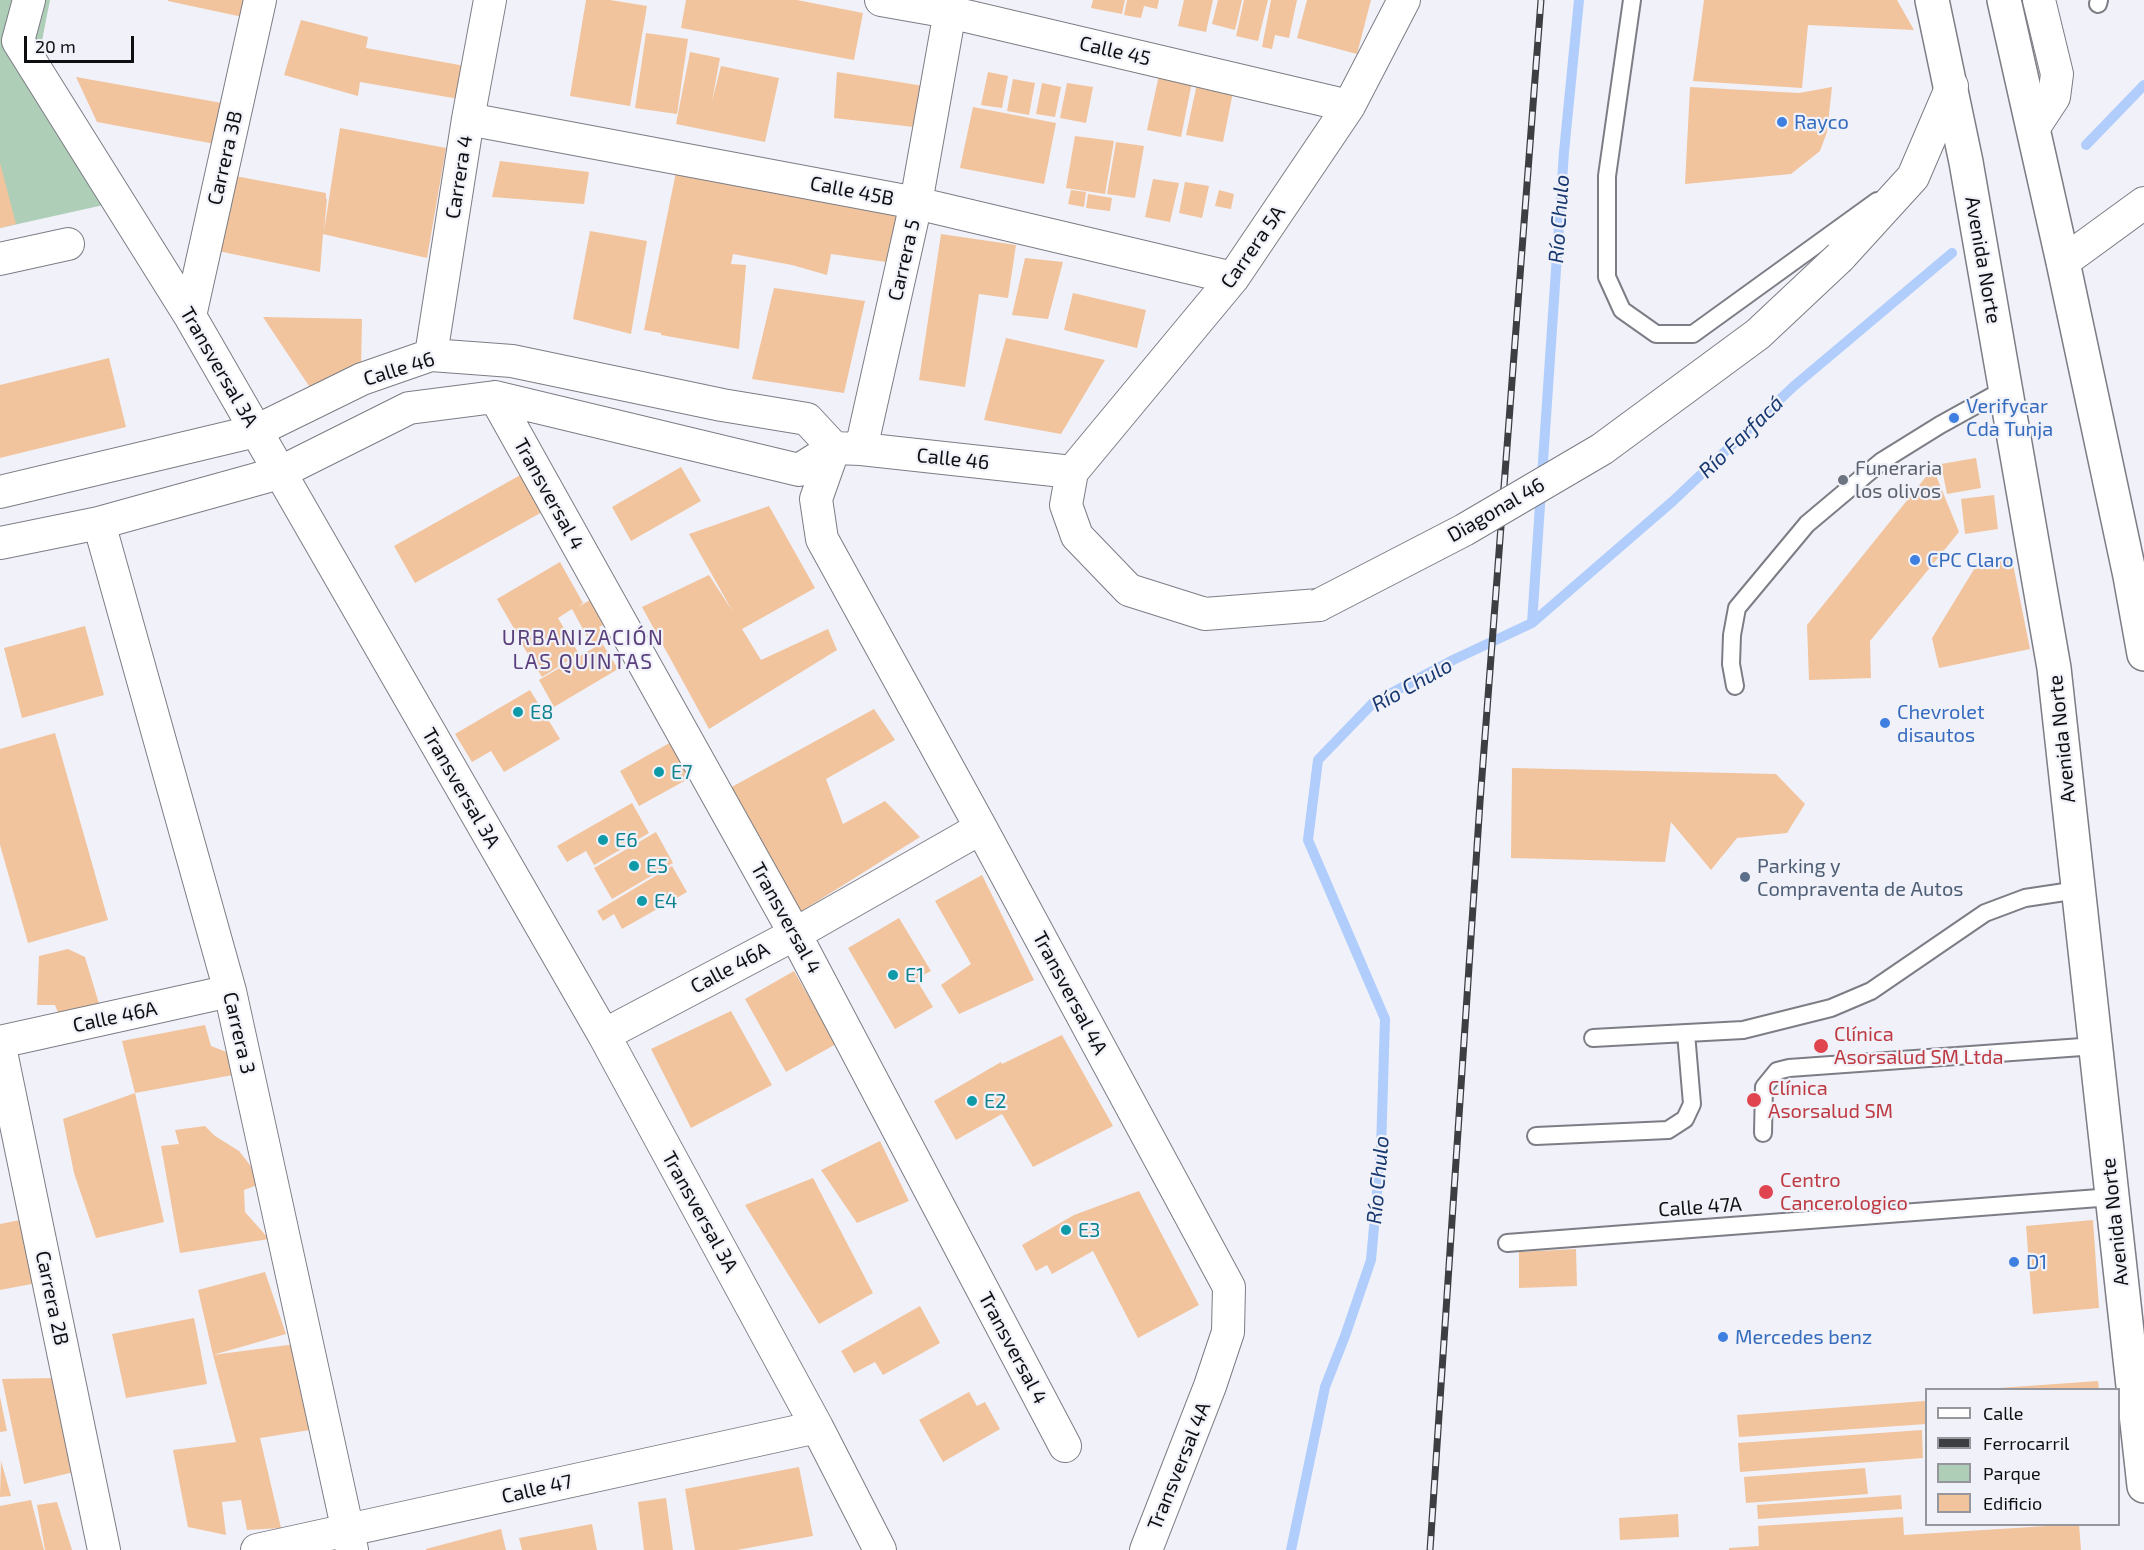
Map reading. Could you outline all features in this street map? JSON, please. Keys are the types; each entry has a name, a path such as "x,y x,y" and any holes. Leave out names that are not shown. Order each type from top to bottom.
{"main road":[{"name":"Avenida Norte","path":"1932,0 1952,86 2054,668 2144,1486"},
{"path":"2004,0 2137,580 2144,654"}],"street":[{"name":"Transversal 3A","path":"28,0 18,41 190,316 604,1035 817,1427 880,1550"},
{"name":"Carrera 3B","path":"190,316 260,0"},
{"name":"Carrera 4","path":"431,355 468,119 490,0"},
{"name":"Calle 45","path":"881,0 951,6 1349,106"},
{"name":"Carrera 5A","path":"1072,472 1233,278 1349,106 1404,0"},
{"path":"2033,129 2054,96 2057,74 2039,0"},
{"name":"Carrera 5","path":"848,448 916,203 951,6"},
{"name":"Diagonal 46","path":"1072,472 1066,505 1077,536 1129,590 1205,614 1319,605 1464,530 1602,449 1758,333 1840,256 1913,177 1952,86"},
{"name":"Calle 45B","path":"468,119 916,203 1233,278"},
{"path":"2063,262 2144,203"},
{"path":"0,259 68,244"},
{"name":"Calle 46","path":"0,492 256,431 362,379 431,355 512,361 722,405 807,419 848,448 1072,472"},
{"name":"Calle 46","path":"0,543 99,523 279,473 409,408 495,397 799,470 848,448"},
{"name":"Transversal 4","path":"495,397 795,934 1065,1446"},
{"name":"Transversal 4A","path":"848,448 816,499 822,539 1229,1287 1228,1332 1210,1386 1146,1550"},
{"name":"Carrera 3","path":"99,523 230,992 350,1540"},
{"name":"Calle 46A","path":"604,1035 795,934 981,828"},
{"name":"Calle 46A","path":"0,1042 230,992"},
{"name":"Carrera 2B","path":"0,1047 104,1550"},
{"name":"Calle 47","path":"257,1550 350,1540 817,1427"}],"lane":[{"path":"1632,0 1607,176 1607,277 1622,310 1656,334 1693,334 1850,219 1913,177"},
{"path":"1735,686 1731,664 1732,635 1737,608 1807,524 1882,461 2005,389"},
{"path":"1593,1038 1743,1030 1831,1008 1871,991 1985,913 2025,898 2078,890"},
{"path":"1536,1136 1668,1130 1685,1119 1692,1104 1686,1033"},
{"path":"1763,1133 1764,1087 1777,1071 1789,1068 2096,1046"},
{"name":"Calle 47A","path":"1507,1243 2112,1197"}],"green space":[{"path":"0,0 50,0 39,56 126,200 0,228"}],"building":[{"path":"251,0 252,19 168,1"},
{"path":"586,0 610,0 647,6 630,106 570,96"},
{"path":"686,0 797,0 863,13 854,60 681,28"},
{"path":"1093,0 1125,0 1122,14 1091,8"},
{"path":"1127,0 1159,0 1157,9 1144,6 1141,18 1124,15"},
{"path":"1184,0 1213,0 1206,32 1178,26"},
{"path":"1218,0 1242,0 1235,30 1212,24"},
{"path":"1244,0 1268,0 1258,41 1236,36"},
{"path":"1271,0 1297,0 1289,38 1275,35 1272,49 1262,47"},
{"path":"1307,0 1371,0 1357,54 1297,38"},
{"path":"1704,0 1897,0 1914,30 1808,25 1802,88 1693,81"},
{"path":"301,20 368,37 366,48 465,66 459,99 360,82 358,96 284,75"},
{"path":"646,33 688,39 677,114 635,108"},
{"path":"690,52 720,58 712,101 721,66 779,78 765,142 676,124"},
{"path":"837,72 936,88 914,127 834,118"},
{"path":"988,72 1008,76 1002,108 981,105"},
{"path":"1159,75 1192,82 1181,137 1147,130"},
{"path":"76,77 222,103 215,144 97,122"},
{"path":"1013,79 1035,83 1029,115 1007,111"},
{"path":"1198,79 1234,87 1223,142 1186,135"},
{"path":"1042,83 1061,87 1055,117 1036,114"},
{"path":"1067,83 1093,87 1086,123 1060,118"},
{"path":"1690,87 1799,93 1832,87 1827,132 1820,151 1791,174 1685,184"},
{"path":"973,107 1056,123 1044,184 960,168"},
{"path":"340,128 446,148 427,258 323,234 320,272 213,250 235,176 326,193 324,231"},
{"path":"1075,136 1114,141 1105,194 1066,188"},
{"path":"1116,142 1144,146 1135,198 1107,194"},
{"path":"500,161 589,172 584,204 492,197"},
{"path":"0,163 16,224 0,228"},
{"path":"676,172 901,216 893,263 831,254 827,275 792,265 733,254 731,264 746,265 739,349 644,330"},
{"path":"1153,179 1179,183 1170,222 1145,217"},
{"path":"1185,182 1209,186 1202,218 1179,213"},
{"path":"1071,190 1086,192 1084,207 1068,204"},
{"path":"1219,190 1234,194 1231,209 1215,206"},
{"path":"1088,194 1112,198 1110,211 1086,208"},
{"path":"590,231 647,241 631,334 573,319"},
{"path":"941,234 1016,245 1008,298 979,294 965,387 919,380"},
{"path":"1025,258 1063,262 1048,319 1012,315"},
{"path":"774,288 865,301 844,393 752,379"},
{"path":"1073,293 1146,310 1137,348 1064,330"},
{"path":"263,317 362,319 361,369 311,389"},
{"path":"1006,338 1105,360 1061,434 984,420"},
{"path":"109,358 126,427 0,458 0,385"},
{"path":"1976,458 1981,488 1947,494 1941,464"},
{"path":"681,467 701,501 631,541 612,507"},
{"path":"1933,468 1959,532 1870,641 1871,678 1809,680 1807,625"},
{"path":"531,469 553,506 415,583 394,546"},
{"path":"1994,495 1998,529 1965,534 1961,499"},
{"path":"769,506 815,588 742,629 761,660 828,629 837,650 709,729 642,607 709,575 733,612 689,534"},
{"path":"2012,559 2030,649 1939,668 1932,638 1976,566"},
{"path":"560,562 583,603 578,607 595,597 609,622 599,627 604,637 591,644 572,609 558,618 579,654 542,677 520,641 546,626 520,639 497,599"},
{"path":"85,626 104,695 22,718 4,648"},
{"path":"602,643 618,669 554,707 539,680"},
{"name":"E8","path":"530,690 560,739 504,772 491,751 472,762 455,734"},
{"path":"874,709 895,740 826,779 843,824 885,801 920,837 797,914 728,789"},
{"path":"55,733 108,920 28,943 0,845 0,749"},
{"name":"E7","path":"680,737 699,773 639,806 620,771"},
{"path":"1512,768 1776,774 1805,804 1787,833 1737,838 1711,870 1671,822 1665,862 1511,858"},
{"name":"E6","path":"632,803 649,833 594,865 586,851 567,862 557,846"},
{"name":"E5","path":"656,832 673,863 612,899 594,868"},
{"name":"E4","path":"672,866 687,892 622,929 614,914 603,921 597,911"},
{"path":"982,875 1034,980 959,1014 941,985 971,964 935,901"},
{"name":"E1","path":"899,918 931,971 916,979 933,1007 895,1029 848,948"},
{"path":"68,949 85,957 100,1007 61,1020 55,1005 37,1005 39,956"},
{"path":"794,971 836,1044 786,1072 745,999"},
{"path":"731,1011 772,1085 691,1128 651,1049"},
{"path":"205,1025 211,1046 229,1053 233,1075 135,1093 122,1041"},
{"path":"1062,1035 1113,1126 1033,1167 1002,1114 956,1140 934,1101 1001,1062 1002,1064"},
{"path":"135,1093 164,1222 96,1238 74,1173 63,1119"},
{"path":"205,1126 215,1136 239,1151 250,1165 260,1184 244,1190 245,1212 269,1239 180,1253 161,1146 179,1144 175,1130"},
{"path":"880,1141 909,1201 857,1223 821,1170"},
{"path":"813,1178 873,1293 819,1324 745,1205"},
{"path":"1139,1191 1199,1305 1138,1338 1093,1251 1052,1274 1047,1265 1036,1271 1022,1245 1074,1215"},
{"path":"25,1219 42,1282 0,1290 0,1224"},
{"path":"2093,1220 2099,1308 2033,1314 2026,1226"},
{"path":"1576,1249 1577,1286 1519,1288 1519,1252"},
{"path":"265,1272 286,1334 213,1355 198,1290"},
{"path":"920,1306 940,1343 883,1375 875,1362 854,1373 841,1351"},
{"path":"194,1318 207,1384 126,1398 112,1334"},
{"path":"303,1343 316,1429 260,1438 281,1528 247,1530 241,1500 222,1502 226,1535 188,1527 173,1450 236,1442 213,1355"},
{"path":"54,1378 78,1471 24,1484 2,1379"},
{"path":"2098,1381 2099,1388 1999,1388"},
{"path":"969,1392 977,1406 985,1402 1000,1429 943,1462 919,1420"},
{"path":"0,1397 7,1431 0,1432"},
{"path":"1925,1401 1925,1424 1739,1437 1737,1415"},
{"path":"1922,1430 1923,1458 1740,1472 1738,1443"},
{"path":"1,1461 11,1496 0,1497"},
{"path":"799,1467 813,1536 737,1550 695,1550 685,1489"},
{"path":"1865,1468 1868,1494 1746,1503 1744,1477"},
{"path":"1901,1495 1902,1509 1758,1519 1757,1505"},
{"path":"666,1498 673,1550 644,1550 638,1502"},
{"path":"31,1500 44,1550 0,1550 0,1506"},
{"path":"57,1502 72,1550 45,1550 37,1505"},
{"path":"1678,1514 1679,1537 1620,1540 1619,1518"},
{"path":"1903,1517 1904,1535 2079,1526 2081,1550 1729,1550 1729,1548 1759,1546 1758,1526"},
{"path":"592,1524 597,1550 522,1550 519,1538"},
{"path":"501,1529 506,1550 426,1550 426,1549"}],"waterway":[{"name":"Río Chulo","path":"1291,1550 1325,1387 1371,1260 1381,1149 1385,1019 1308,840 1318,760 1373,703 1453,660 1532,623 1564,152 1579,0"},
{"name":"Río Farfacá","path":"2086,145 2144,85"},
{"name":"Río Farfacá","path":"1532,623 1673,501 1794,386 1952,253"}],"railway":[{"path":"1430,1550 1480,802 1541,0"}],"place":[{"name":"Rayco","path":"1782,122"},
{"name":"Verifycar Cda Tunja","path":"1954,418"},
{"name":"Funeraria los olivos","path":"1843,480"},
{"name":"CPC Claro","path":"1915,560"},
{"name":"E8","path":"518,712"},
{"name":"Chevrolet disautos","path":"1885,723"},
{"name":"E7","path":"659,772"},
{"name":"E6","path":"603,840"},
{"name":"E5","path":"634,866"},
{"name":"Parking y Compraventa de Autos","path":"1745,877"},
{"name":"E4","path":"642,901"},
{"name":"E1","path":"893,975"},
{"name":"Clínica Asorsalud SM Ltda","path":"1821,1046"},
{"name":"Clínica Asorsalud SM","path":"1754,1100"},
{"name":"E2","path":"972,1101"},
{"name":"Centro Cancerologico","path":"1766,1192"},
{"name":"E3","path":"1066,1230"},
{"name":"D1","path":"2014,1262"},
{"name":"Mercedes benz","path":"1723,1337"}],"district":[{"name":"URBANIZACIÓN LAS QUINTAS","path":"583,650"}]}
